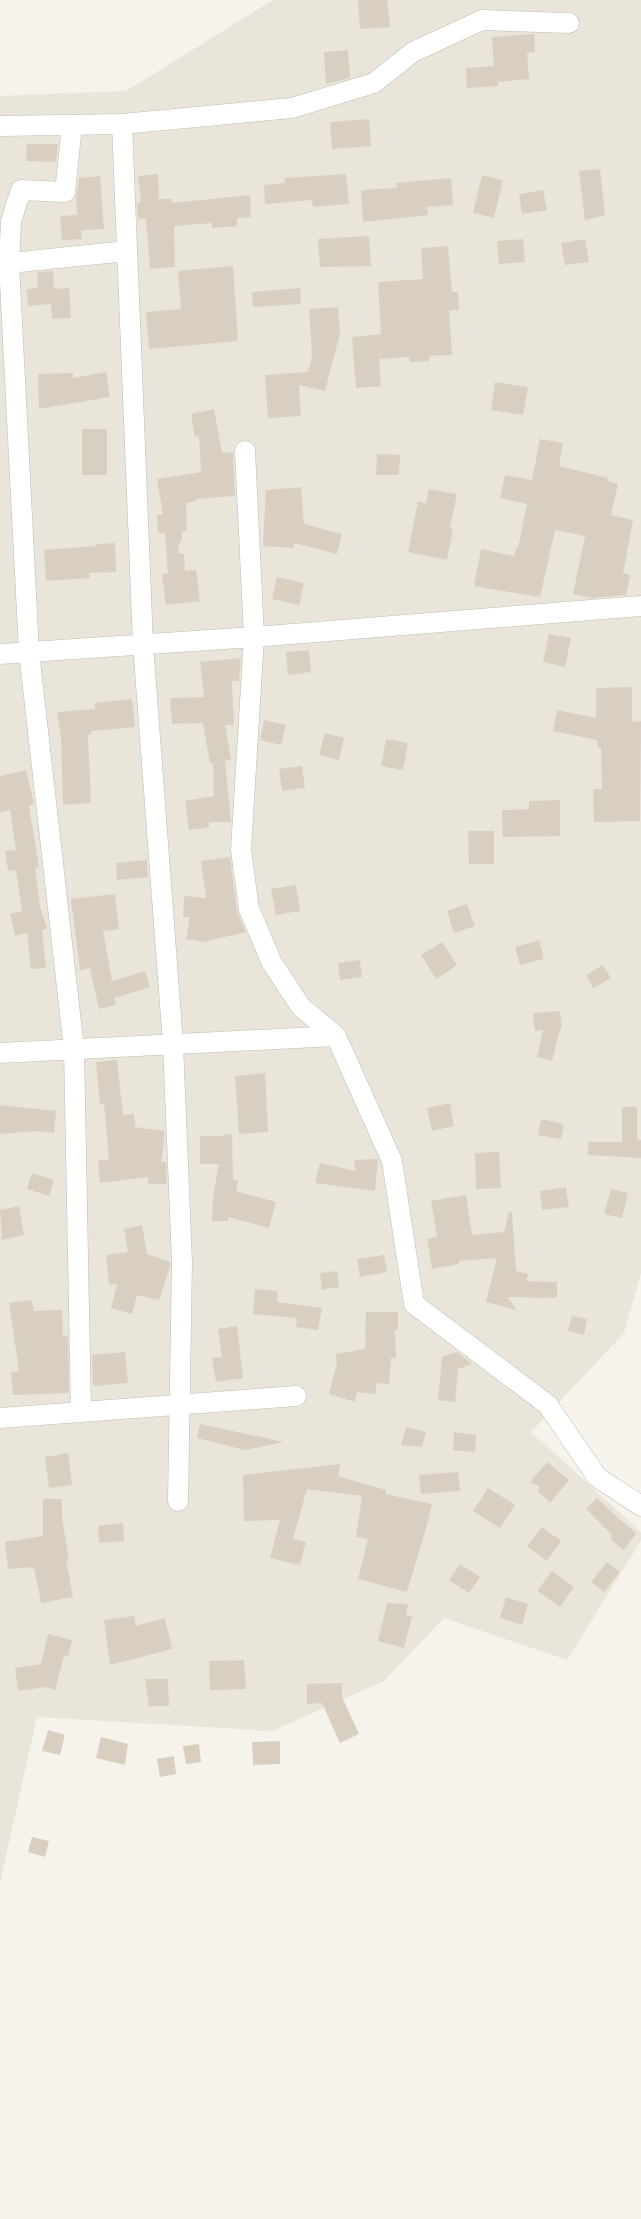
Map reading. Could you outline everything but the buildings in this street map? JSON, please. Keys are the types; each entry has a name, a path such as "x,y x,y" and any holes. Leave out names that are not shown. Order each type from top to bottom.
{"street":[{"path":"0,126 122,124 292,108 374,83 413,52 482,20 569,23"},
{"path":"122,124 144,644 173,1044 182,1263 178,1501"},
{"path":"72,125 65,192 21,190 11,220 5,263 29,652 74,1049 81,1412"},
{"path":"5,263 127,251"},
{"path":"245,451 254,637 241,850 249,909 272,963 301,1007 336,1036 392,1161 414,1304 548,1405 597,1477 641,1506"},
{"path":"0,654 254,637 641,606"},
{"path":"0,1053 336,1036"},
{"path":"0,1418 296,1396"}],"shaded area":[{"path":"273,0 641,0 641,1273 624,1333 531,1432 641,1532 641,1541 567,1660 444,1618 384,1681 272,1731 37,1717 0,1883 0,96 126,91"}]}
